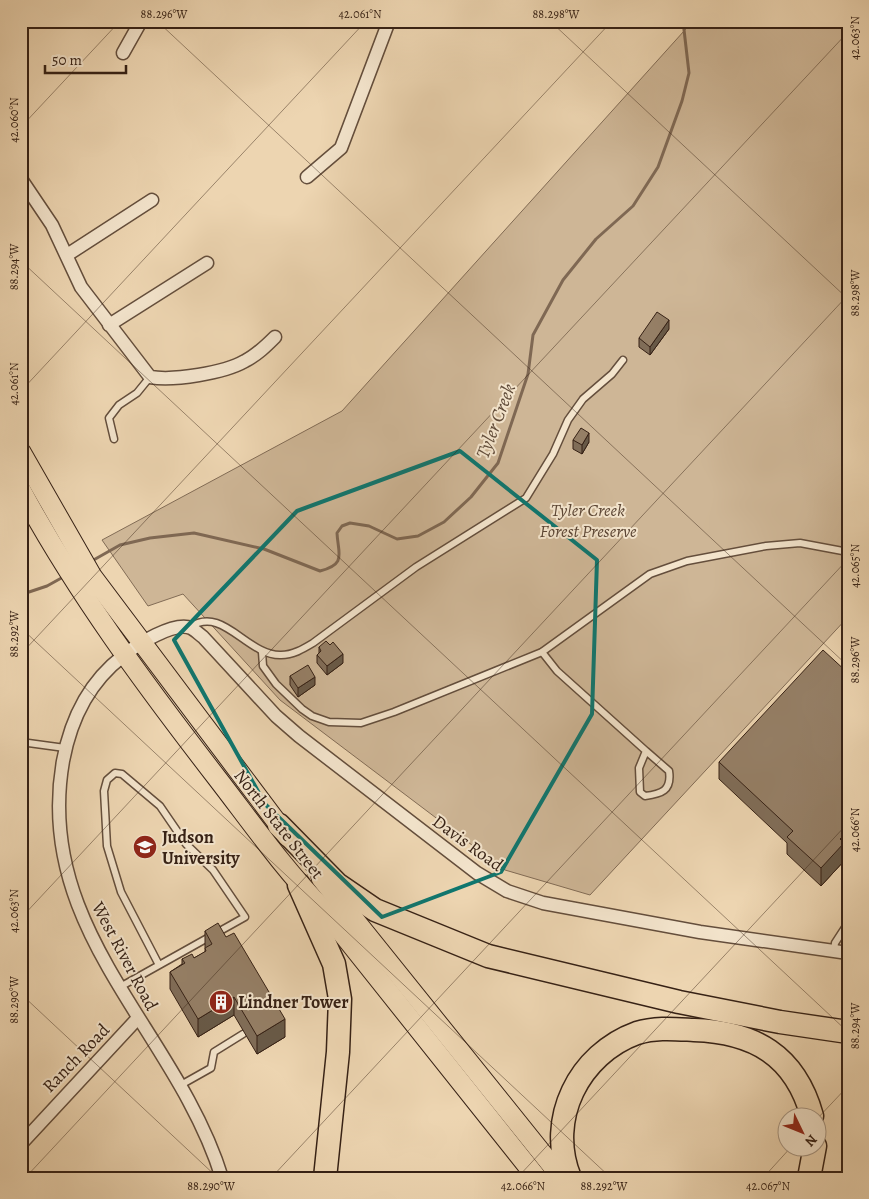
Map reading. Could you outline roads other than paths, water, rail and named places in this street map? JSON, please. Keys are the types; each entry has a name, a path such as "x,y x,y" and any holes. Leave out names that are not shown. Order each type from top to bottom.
{"highway":[{"path":"279,825 337,884 375,910 488,956 679,1002 780,1022 848,1032"},
{"path":"299,885 334,964 340,999 338,1052 325,1178"},
{"path":"570,1178 562,1150 562,1135 563,1119 574,1086 582,1073 603,1052 619,1042 648,1030 664,1028 715,1030 747,1038 760,1045 784,1064 802,1091 808,1106"},
{"path":"809,1178 813,1156"}],"main road":[{"name":"North State Street","path":"21,452 75,564 125,654 184,736 299,885 322,908 537,1178"},
{"name":"North State Street","path":"21,490 75,564"},
{"name":"North State Street","path":"85,581 142,644 279,825 562,1178"}],"street":[{"path":"123,53 141,21"},
{"path":"307,177 341,148 389,21"},
{"path":"21,179 52,225 81,288 150,377 164,380 232,368 256,355 275,337"},
{"path":"67,255 152,200"},
{"path":"109,325 207,264"},
{"path":"142,644 173,628 190,628"},
{"name":"Davis Road","path":"190,628 210,643 276,716 299,736 477,873 507,891 543,903 690,930 848,953"},
{"name":"West River Road","path":"142,644 125,654 104,671 89,690 80,706 65,748 58,814 63,857 68,879 84,922 204,1130 222,1178"},
{"name":"Ranch Road","path":"21,1144 26,1130 138,1018"}],"lane":[{"path":"190,628 198,622 211,621 224,626 262,652 280,655 295,653 313,643 416,567 526,498 554,454 568,420 584,399 612,374 622,360"},
{"path":"114,439 109,418 119,405 137,393 150,377"},
{"path":"262,652 263,666 276,684 302,709 312,716 341,723 361,723 394,712 542,652 601,607 650,574 686,561 766,546 800,543 848,552"},
{"path":"542,652 557,671 646,751 669,772 670,781 665,790 657,795 645,796 640,792 639,768 646,751"},
{"path":"21,742 65,748"},
{"path":"120,987 245,917 213,870 186,844 160,806 122,774 115,773 107,780 104,791 107,846 121,892 159,965"},
{"path":"834,951 835,943 847,924"},
{"path":"179,1086 211,1068 214,1052 243,1034"}],"waterway":[{"name":"Tyler Creek","path":"90,562 120,545 150,538 194,533 264,549 320,571 329,568 338,561 337,533 342,526 350,523 369,526 397,539 418,536 444,522 471,497 498,463 528,374 533,335 563,280 596,239 633,206 658,167 682,101 689,73 683,21"},
{"name":"Tyler Creek","path":"21,584 29,592 47,586 65,576"}],"place":[{"name":"Judson University","path":"145,847"},
{"name":"Lindner Tower","path":"221,1002"}],"park label":[{"name":"Tyler Creek Forest Preserve","path":"588,520"}]}
